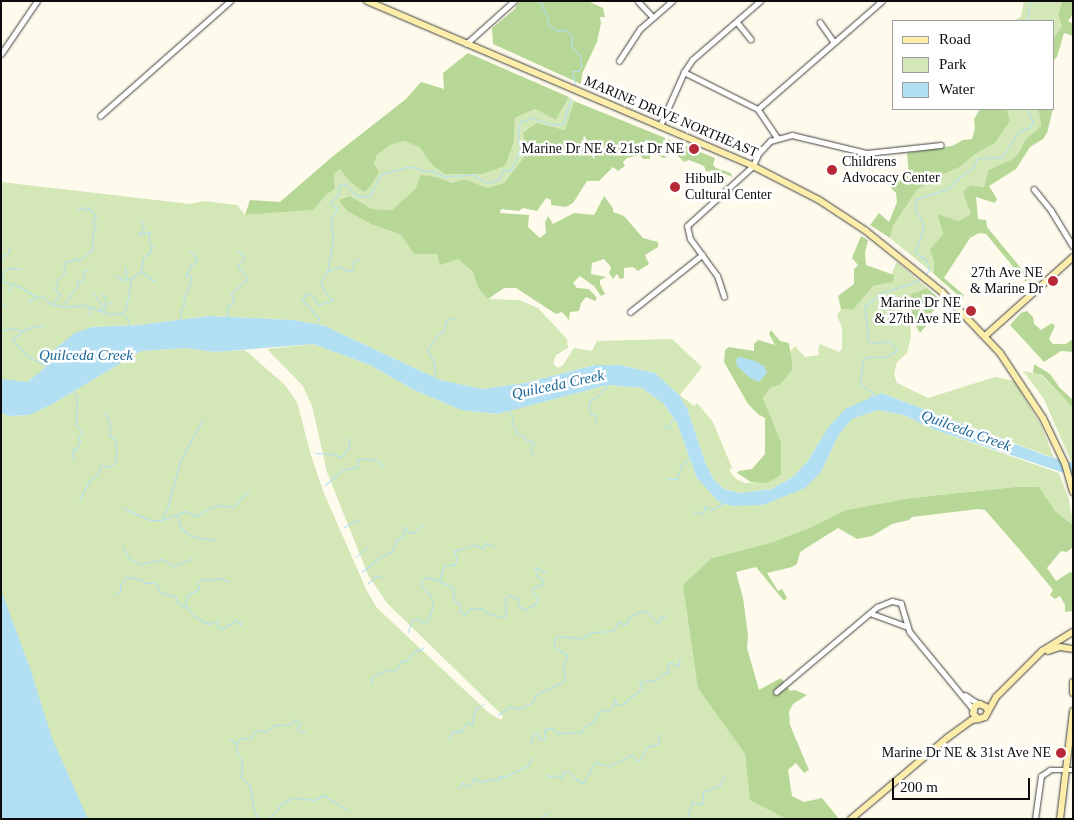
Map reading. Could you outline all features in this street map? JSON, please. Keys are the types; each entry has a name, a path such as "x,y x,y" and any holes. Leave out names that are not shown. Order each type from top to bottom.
{"main road":[{"name":"MARINE DRIVE NORTHEAST","path":"367,1 753,166 819,200 866,231 942,292 984,336 1015,373 1056,442 1073,492"},
{"path":"984,336 1073,256"},
{"path":"1038,656 1055,648 1072,651 1070,641 1073,632"},
{"path":"851,819 947,738 969,722 985,717 994,699 1048,646 1073,632"},
{"path":"1073,682 1073,693"},
{"path":"947,738 973,710 997,690 1010,683"},
{"path":"981,704 988,711"},
{"path":"973,710 978,719"},
{"path":"1060,819 1069,770 1073,711"}],"street":[{"path":"1,54 37,1"},
{"path":"100,116 230,1"},
{"path":"466,44 514,1"},
{"path":"638,1 653,18"},
{"path":"619,61 632,38 672,1"},
{"path":"660,126 684,72 692,60 760,1"},
{"path":"758,109 882,1"},
{"path":"737,22 751,39"},
{"path":"820,22 834,42"},
{"path":"684,72 758,109 777,138"},
{"path":"724,297 717,276 690,239 687,229 688,224 753,166 758,154 777,138 792,135 867,153 941,145"},
{"path":"1034,189 1041,195 1073,246"},
{"path":"630,312 702,255"},
{"path":"776,692 870,613 892,601 901,603 908,627 973,710"},
{"path":"870,613 908,627"},
{"path":"961,693 981,704"},
{"path":"1034,819 1041,776 1050,770 1069,770"}],"green space":[{"path":"519,1 588,1 603,8 605,17 600,17 601,23 597,42 582,74 581,84 493,44 492,28 515,9"},
{"path":"1024,1 1062,1 1058,15 1062,26 1054,37 1054,20 1014,20 1021,17"},
{"path":"1062,1 1073,1 1073,14 1068,21 1073,24 1073,36 1064,33 1057,57 1054,60 1054,37 1062,26 1058,15"},
{"path":"468,53 569,97 556,120 535,109 515,118 514,141 505,166 482,174 445,174 432,165 419,147 404,141 390,145 377,155 374,164 379,172 370,187 364,192 348,180 340,169 334,174 335,189 327,194 313,210 245,215 250,200 280,202 332,157 406,99 421,82 444,89 443,73"},
{"path":"569,97 574,101 565,130 537,123 528,152 504,183 488,188 464,179 452,183 440,178 416,188 392,210 372,209 350,196 347,211 371,224 401,235 414,254 437,254 458,259 473,272 478,288 488,299 519,300 538,308 567,339 568,348 556,355 553,364 558,368 563,365 574,348 592,351 597,341 672,339 702,367 680,395 694,406 697,403 713,422 732,468 729,470 736,479 745,483 763,482 781,442 763,398 770,388 780,385 793,369 790,352 795,346 805,357 819,355 818,349 820,344 839,352 842,349 842,328 837,315 841,309 853,310 873,286 892,282 893,270 897,262 927,288 911,294 909,302 911,337 907,353 897,362 894,374 897,383 928,398 995,377 1014,381 1041,425 1054,458 881,393 828,428 807,462 793,477 772,489 740,493 724,489 714,480 705,462 687,408 679,395 655,373 619,365 595,365 525,383 482,389 440,380 325,326 294,320 209,316 139,325 92,327 56,348 45,368 27,382 1,389 1,182 190,204 204,201 237,205 245,215 312,210 327,194 335,189 334,174 340,169 348,180 374,164 377,155 390,145 404,141 419,147 432,165 514,142 515,118 535,109 556,120"},
{"path":"574,101 715,158 713,165 716,168 731,173 732,177 723,173 706,171 704,166 689,160 684,162 674,152 665,148 661,149 660,154 667,157 663,158 655,153 650,155 650,159 643,159 640,155 627,158 623,162 625,166 618,171 613,167 599,181 587,181 573,203 566,207 551,205 551,200 546,198 537,211 523,208 519,211 501,209 500,213 529,215 528,227 540,238 546,233 545,222 548,216 553,224 574,213 594,215 604,196 613,208 613,212 624,216 643,238 658,242 658,247 645,255 649,264 638,271 633,267 624,268 624,278 620,279 617,274 613,279 609,273 610,266 604,259 592,263 591,274 606,277 600,280 605,294 601,296 594,286 580,276 573,283 577,288 589,289 597,298 595,301 586,297 581,303 579,311 570,312 569,320 562,312 556,314 516,288 504,288 488,299 478,288 473,272 458,259 440,265 437,254 414,254 401,235 371,224 347,211 339,200 350,196 372,209 392,210 416,188 421,175 440,178 452,183 464,179 488,188 504,183 528,152 523,133 537,123 565,130"},
{"path":"979,110 1007,110 1010,121 995,143 974,155 960,167 939,176 917,190 893,226 890,238 870,225 879,213 889,222 897,202 896,193 890,187 909,175 907,153 952,146 963,140 972,139 975,128 974,119"},
{"path":"1007,110 1037,110 1041,126 1026,139 1018,154 1011,160 988,170 984,187 970,185 971,214 958,221 937,215 943,234 934,260 934,274 890,238 893,226 917,190 939,176 960,167 974,155 995,143 1010,121"},
{"path":"1037,110 1053,110 1047,133 1043,139 1030,147 1016,169 989,186 997,199 995,203 976,197 978,219 986,220 987,227 1034,284 1030,287 986,234 979,233 970,238 944,278 964,295 962,299 934,274 934,260 930,250 943,234 937,214 958,221 971,214 963,192 970,185 984,187 988,170 1011,160 1018,154 1026,139 1041,126"},
{"path":"861,236 868,240 865,253 866,265 894,275 893,282 873,286 853,310 841,309 838,296 854,284 854,269 858,265 852,258"},
{"path":"927,288 943,302 931,313 934,316 920,333 914,323 909,302 911,294"},
{"path":"1027,311 1033,317 1034,324 1041,330 1052,323 1055,326 1049,339 1053,344 1066,344 1073,339 1073,352 1061,351 1044,362 1010,325 1021,313"},
{"path":"771,330 780,341 789,343 793,369 780,385 770,388 763,398 781,442 781,475 766,483 751,482 737,473 752,469 765,454 765,418 748,404 724,362 725,350 729,347 754,351 754,344 758,340 775,345 769,334"},
{"path":"313,344 370,365 414,390 461,410 496,414 608,385 642,388 664,404 677,423 697,478 720,503 734,506 821,472 838,436 852,419 878,410 904,415 933,429 1059,473 1069,500 1073,525 1056,512 1039,487 1016,487 911,498 846,510 807,529 770,543 712,558 724,724 745,754 751,800 786,819 47,819 1,732 1,413 10,416 29,415 51,405 141,351 185,348 215,352 245,350 285,385 297,402 310,452 323,491 366,589 376,607 489,713 501,720 503,716 387,603 368,575 327,472 312,406 303,386 267,349"},
{"path":"1034,364 1050,374 1060,388 1073,400 1073,408 1042,375 1033,373"},
{"path":"1023,371 1041,375 1073,408 1073,466 1044,399"},
{"path":"1016,487 1039,487 1056,512 1073,525 1073,547 1067,552 1061,551 1047,568 1056,581 1070,572 1073,573 1073,611 1065,612 1065,605 1060,596 1055,599 1050,595 1053,590 1020,550 985,510 978,509 912,517 909,520 892,524 872,536 857,539 838,528 800,552 797,564 767,573 778,591 782,589 787,598 784,601 756,567 736,572 743,598 748,635 747,648 759,690 781,678 790,691 795,690 807,695 793,704 789,712 790,725 809,770 804,773 796,763 788,770 792,796 804,802 822,798 839,819 786,819 750,800 745,754 698,688 683,585 712,558 770,543 807,529 846,510 911,498"}],"water":[{"name":"Quilceda Creek","path":"209,316 294,320 325,326 440,380 482,389 525,383 595,365 619,365 655,373 679,395 687,408 705,462 714,480 724,489 740,493 772,489 793,477 807,462 828,428 845,409 881,393 1047,456 1073,463 1073,476 933,429 904,415 878,410 852,419 838,436 821,472 805,488 763,505 734,506 720,503 697,478 677,423 664,404 642,388 608,385 497,414 461,410 414,390 370,365 313,344 215,352 185,348 141,351 51,405 29,415 10,416 1,413 1,379 27,382 45,368 56,348 75,333 92,327 139,325"},
{"path":"740,357 755,361 765,367 767,373 759,382 750,378 737,366 736,359"},
{"path":"1,590 30,668 52,738 88,819 1,819"}],"waterway":[{"path":"540,1 547,17 548,25 558,31 566,30 572,36 571,46 580,56 581,67 578,71 572,71 575,84"},
{"path":"1027,20 1030,1"},
{"path":"316,326 319,319 302,299 307,293 313,296 318,305 333,300 324,291 321,281 327,271 333,239 331,219 337,208 330,203 338,195 339,185 345,184 356,195 369,197 381,174 407,167 419,168 422,171 432,171 443,176 474,175 487,183 499,179 503,170 510,171 520,149 518,134 520,121 527,120 529,117 547,123 562,125 571,99"},
{"path":"925,275 929,270 927,261 915,252 923,230 923,222 915,210 916,199 949,188 973,167 978,158 1002,157 1018,132 1030,127 1033,121 1027,110"},
{"path":"53,303 60,295 55,288 58,279 66,271 63,267 66,261 72,261 75,258 79,260 92,250 93,231 96,228 92,221 96,217 89,207 87,210 82,207 78,210"},
{"path":"123,313 126,308 131,279 141,271 143,258 150,252 152,246 149,243 149,232 138,234 144,228 141,220"},
{"path":"1,261 3,255 8,253 10,247"},
{"path":"180,322 181,309 184,305 183,300 191,281 191,277 186,276 190,266 197,260 190,250"},
{"path":"227,318 227,307 234,302 231,294 246,280 246,276 237,266 244,259 243,255 237,251"},
{"path":"328,271 339,266 347,271 351,271 353,269 353,261 360,259"},
{"path":"125,266 126,279"},
{"path":"20,269 9,268 3,271 1,281 18,286 37,297 44,297 49,303 63,307 85,305 108,314 122,313 128,319 129,326"},
{"path":"63,305 78,285 77,281 82,281 84,271 89,269"},
{"path":"141,271 153,281 155,279"},
{"path":"115,275 123,280 131,279"},
{"path":"869,398 873,393 860,384 863,359 867,357 886,357 897,350 889,341 874,343 868,341 865,306 883,292 913,283 919,279"},
{"path":"9,292 11,285"},
{"path":"92,292 102,305 99,311"},
{"path":"103,294 106,300 103,312"},
{"path":"28,302 35,297"},
{"path":"107,304 112,302"},
{"path":"1,306 6,305"},
{"path":"89,315 90,307"},
{"path":"435,377 434,362 427,350 438,334 444,331 446,320 454,318"},
{"path":"44,325 27,328 12,340 27,356 47,366"},
{"path":"1,331 10,328 22,331"},
{"path":"595,423 596,415 590,413 588,406 591,399 597,397 602,390 607,388 606,385"},
{"path":"72,391 77,396 76,425 82,433 78,437 80,441 77,449 73,449 72,455 75,460"},
{"path":"509,411 513,417 511,424 516,429 515,433 522,435 527,441 533,441 534,444 530,448 533,454"},
{"path":"79,500 89,481 98,474 101,465 109,467 116,462 116,441 109,435 110,424 105,412"},
{"path":"161,519 167,509 180,461 203,419"},
{"path":"664,426 669,428 671,421 675,419"},
{"path":"315,453 333,454 341,457 349,447 349,437"},
{"path":"667,479 677,479 681,465 691,457"},
{"path":"325,485 342,470 358,467 357,459 372,459 378,461 383,467"},
{"path":"123,508 150,520 162,520 185,511 197,516 219,505 233,507 245,494 251,492"},
{"path":"692,514 695,511 703,514 705,506 711,510 722,504"},
{"path":"177,516 181,528 191,536 216,541"},
{"path":"344,527 358,520"},
{"path":"362,572 380,557 392,552 396,541 403,535 404,528 406,527 408,533 415,532 423,524"},
{"path":"408,632 411,621 417,618 420,622 427,621 433,607 431,596 421,586 422,581 426,577 439,581 444,565 454,565 457,559 454,551 474,545 482,548 486,543 494,547"},
{"path":"122,546 130,559 141,564 162,559 173,566 189,560 192,556"},
{"path":"356,557 367,547"},
{"path":"439,581 453,588 454,601 460,604 460,611 465,615 469,609 481,608 487,613 502,617 506,615 505,599 509,595 518,599 518,605 524,610 535,604 538,599 532,591 533,587 542,585 543,580 537,576 536,567 546,573"},
{"path":"368,583 376,576 382,577"},
{"path":"115,595 120,591 120,586 126,577 140,579 145,583 155,583 161,593 175,596 179,604 188,608 194,616 209,624 217,620 218,627 222,629 236,620 240,625 243,621"},
{"path":"187,606 185,601 188,595 199,589 197,583 201,579 207,581 220,578 229,582"},
{"path":"498,715 510,706 518,709 532,703 535,695 564,681 565,671 563,666 567,655 554,647 554,639 557,636 582,638 593,632 613,631 619,622 625,625 630,616 645,610 658,623 661,617 667,615"},
{"path":"371,684 371,678 386,670 396,670 402,660 406,661 417,649 419,651 424,647"},
{"path":"529,743 535,732 537,732 539,739 545,739 544,731 548,728 552,728 556,733 581,732 585,726 594,722 596,715 603,709 608,711 613,706 614,699 618,705 623,704 642,688 639,682 656,680 662,674 669,672 667,668 670,662 678,666 680,658"},
{"path":"448,739 453,731 459,730 461,732 467,722 472,725 475,709 484,704"},
{"path":"236,743 242,738 251,738 254,732 259,730 265,732 274,725 290,725 295,719 300,724 297,728 300,732 305,732"},
{"path":"546,775 554,777 558,775 562,779 562,773 569,771 576,779 583,783 595,762 609,766 632,755 636,760 640,760 647,747 658,744 659,734"},
{"path":"230,739 236,743 237,753 242,760 241,777 250,786 254,811 259,819"},
{"path":"458,788 462,785 462,782 466,786 471,785 474,778 482,782 489,779 498,781 499,776 504,777 527,766 532,758"},
{"path":"684,819 687,819 692,802 702,804 703,792 720,785 724,776"},
{"path":"269,819 281,804 292,798 315,800 323,795 349,811"},
{"path":"542,819 544,814 550,812"}],"place":[{"name":"Marine Dr NE & 21st Dr NE","path":"694,149"},
{"name":"Childrens Advocacy Center","path":"832,170"},
{"name":"Hibulb Cultural Center","path":"675,187"},
{"name":"27th Ave NE & Marine Dr","path":"1053,281"},
{"name":"Marine Dr NE & 27th Ave NE","path":"971,311"},
{"name":"Marine Dr NE & 31st Ave NE","path":"1061,753"}]}
